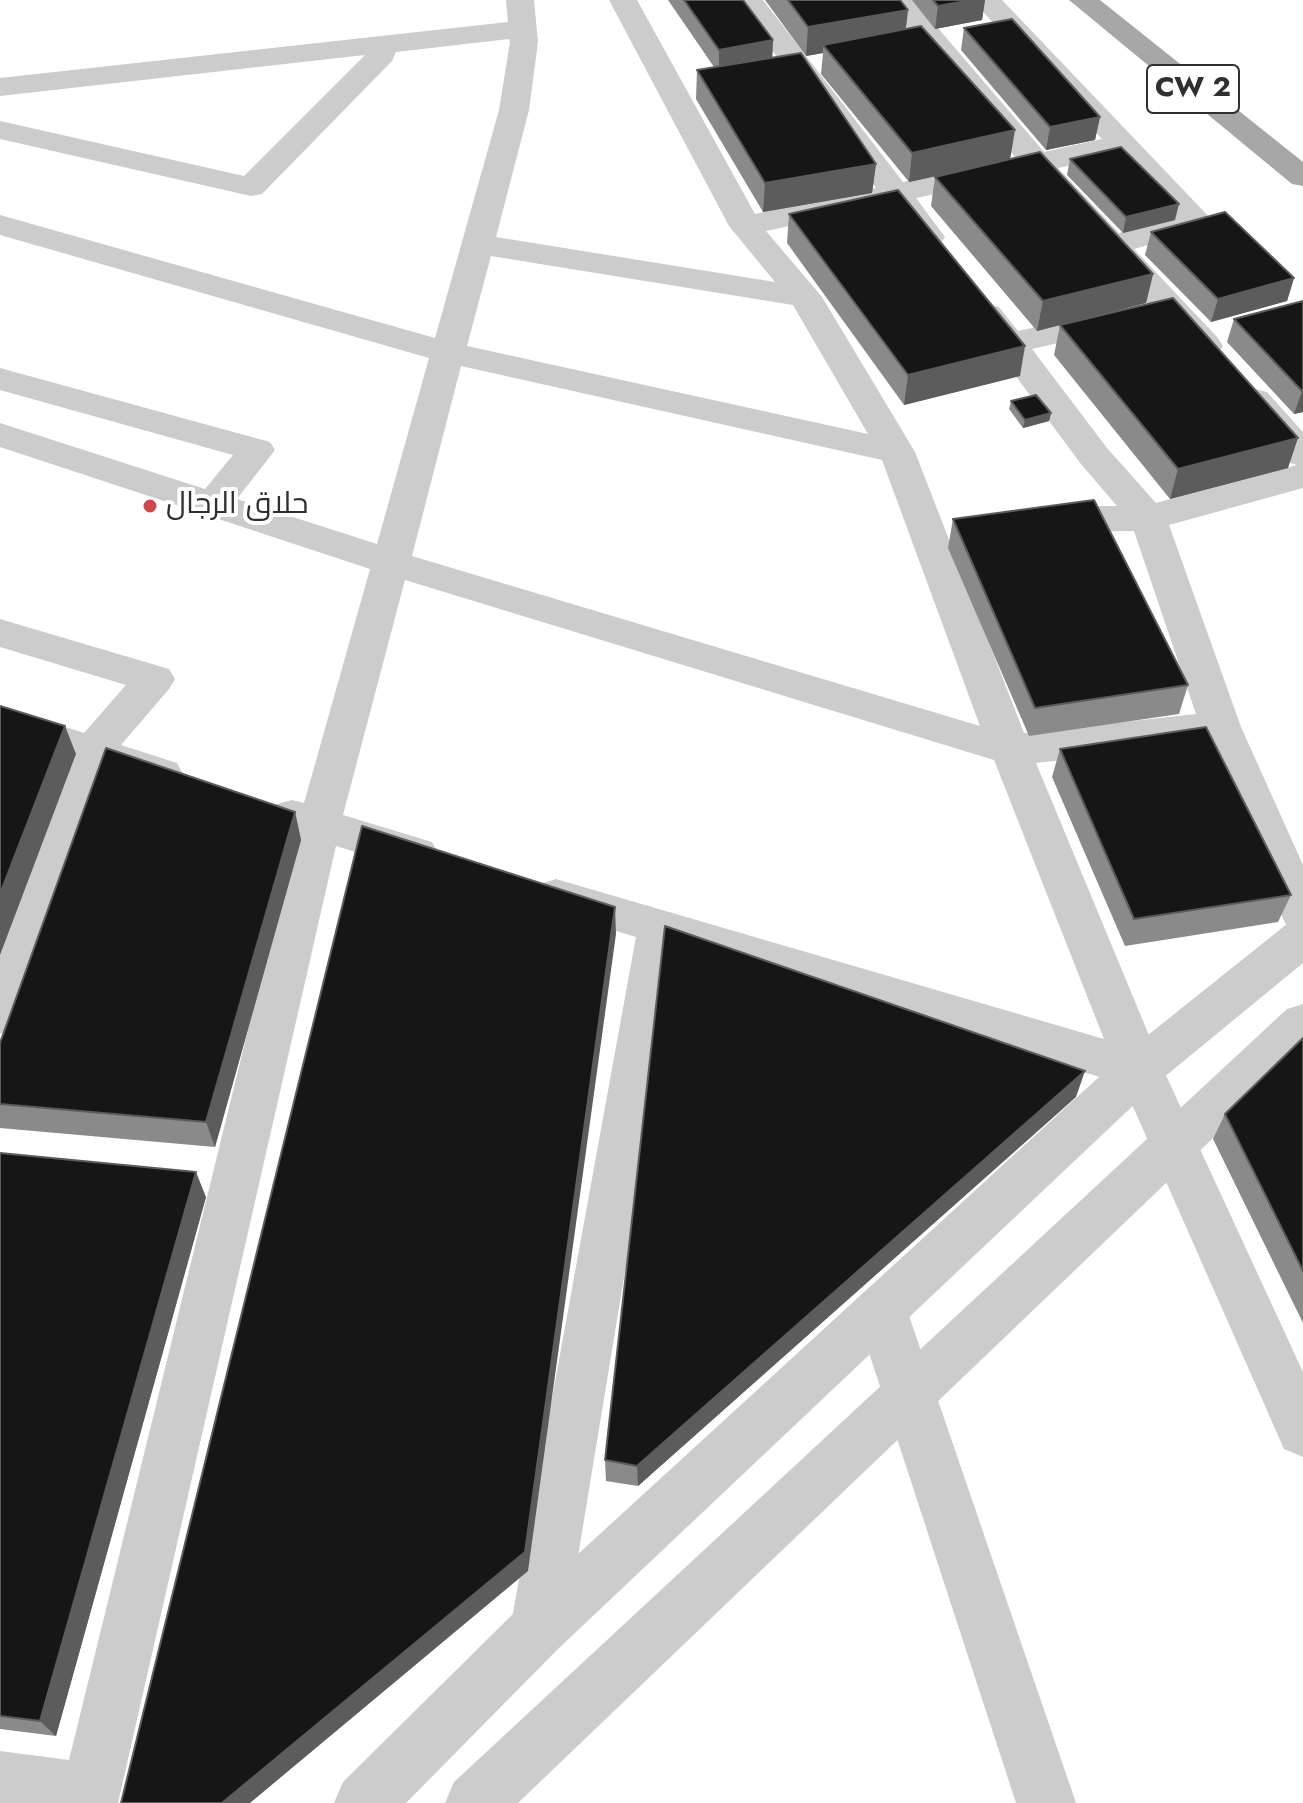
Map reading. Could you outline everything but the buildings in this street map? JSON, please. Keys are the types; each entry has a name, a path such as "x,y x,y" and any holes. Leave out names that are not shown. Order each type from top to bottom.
{"main road":[{"name":"CW 2","path":"1083,0 1303,177"}],"street":[{"path":"748,0 958,276 1012,362 1148,518 1221,727 1303,914"},
{"path":"899,0 963,28 1124,144 1197,221 1112,245"},
{"path":"621,1 686,88 745,226 805,297 884,403 921,520 1010,750 1140,1069 1302,1425"},
{"path":"0,87 379,45 521,15 514,110 445,352 392,563 319,825 90,1797 0,1781"},
{"path":"963,28 1038,165 1172,307 1303,455"},
{"path":"0,129 251,187 382,55 379,45"},
{"path":"0,129 52,81"},
{"path":"745,226 898,196 1124,144"},
{"path":"0,225 445,352 897,452"},
{"path":"478,244 805,297"},
{"path":"1012,362 1172,307"},
{"path":"0,379 257,450 213,504"},
{"path":"0,435 392,563 1010,750 1221,727"},
{"path":"1012,519 1148,518 1303,476"},
{"path":"921,520 967,519"},
{"path":"0,633 155,679 92,751 0,1015"},
{"path":"0,721 198,786"},
{"path":"259,805 453,865"},
{"path":"512,883 1140,1069"},
{"path":"538,1629 660,927"},
{"path":"364,1803 538,1629 1140,1069 1303,937"},
{"path":"475,1803 1303,1023"},
{"path":"189,1173 236,1177"},
{"path":"881,1310 1046,1803"}],"place":[{"name":"حلاق الرجال","path":"150,506"}]}
